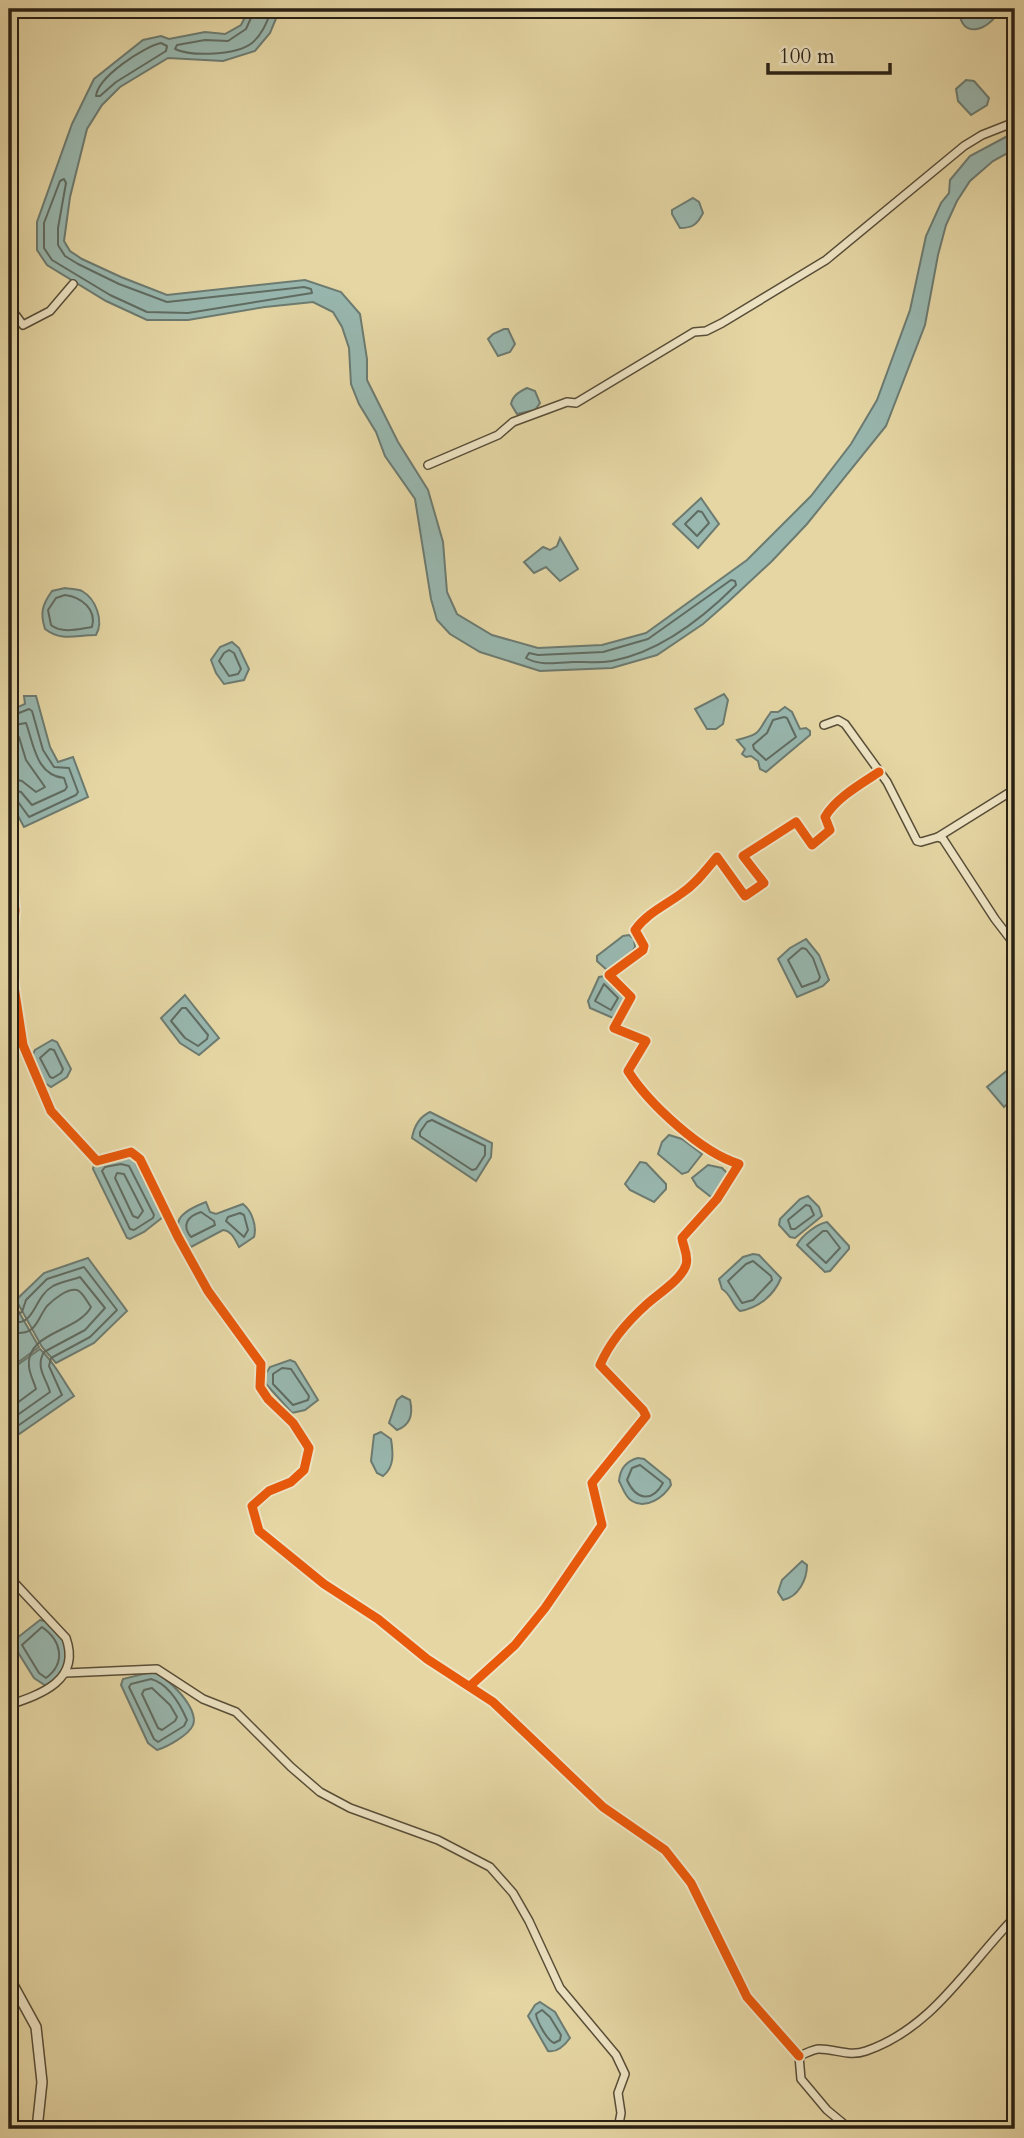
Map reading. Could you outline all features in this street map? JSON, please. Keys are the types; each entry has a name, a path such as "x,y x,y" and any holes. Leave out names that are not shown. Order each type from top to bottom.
{"street":[{"path":"428,465 498,435 513,422 567,402 576,403 694,332 706,331 762,297 782,289 826,260 964,146 982,135 1015,122"},
{"path":"9,306 23,325 50,311 74,284"},
{"path":"824,725 838,720 845,724 887,782 917,841 938,837 1015,789"},
{"path":"470,1686 523,1636 602,1525 592,1483 646,1416 600,1365 606,1351 622,1330 644,1306 676,1279 686,1266 687,1254 682,1238 718,1199 739,1164 706,1148 639,1088 628,1071 646,1041 614,1028 631,997 609,975 643,950 644,946 635,930 638,925 684,892 717,857 745,896 764,883 743,856 796,822 812,845 830,830 825,817 828,811 879,772"},
{"path":"938,837 943,839 974,889 1015,945"},
{"path":"9,865 15,910 10,960 23,1045 51,1111 97,1161 131,1152 140,1159 208,1291 261,1364 260,1387 268,1399 293,1423 309,1448 304,1470 291,1482 269,1491 252,1506 258,1531 324,1584 378,1619 427,1659 493,1702 603,1807 665,1850 691,1883 747,1997 799,2056 801,2079 827,2110 850,2129"},
{"path":"9,1577 66,1638 70,1662 66,1673 51,1687 9,1705"},
{"path":"66,1673 158,1669 202,1699 236,1712 320,1792 350,1808 438,1840 490,1867 513,1893 560,1988 617,2055 625,2074 618,2093 621,2113 618,2129"},
{"path":"799,2056 817,2048 848,2054 863,2053 898,2039 934,2010 1015,1917"},
{"path":"9,1971 13,1985 36,2027 42,2082 37,2129"}],"water":[{"path":"249,9 280,9 270,33 255,51 223,61 168,58 120,87 102,105 87,129 70,197 64,241 70,251 82,259 167,295 305,280 341,292 360,314 367,359 367,380 398,442 428,490 443,542 447,592 457,614 492,635 538,648 602,645 646,633 747,560 811,496 851,444 877,400 910,310 926,236 941,203 949,193 950,180 970,156 1015,132 1015,149 993,161 970,181 957,201 946,225 938,255 925,325 886,426 807,524 772,561 703,624 657,655 612,668 540,671 480,652 450,634 437,620 431,599 415,499 385,456 376,432 359,404 351,384 349,348 342,327 333,312 313,302 188,320 147,320 106,301 47,265 37,250 37,222 72,124 94,79 143,40 161,36 169,39 205,32 225,34 241,25"},
{"path":"959,9 1000,9 989,23 970,29 964,25"},
{"path":"966,80 974,81 989,98 987,105 971,115 958,101 956,89"},
{"path":"693,198 699,202 703,213 694,225 680,228 672,210"},
{"path":"508,329 515,344 510,352 498,356 488,339"},
{"path":"527,388 535,391 540,403 535,410 517,414 512,401"},
{"path":"701,498 719,524 698,548 673,524"},
{"path":"560,538 578,569 560,581 546,567 534,573 524,562 543,547 550,550 557,546"},
{"path":"65,588 82,591 95,605 99,617 96,635 63,637 45,629 42,614 46,601 52,591"},
{"path":"232,642 239,648 249,669 244,680 224,684 211,660 220,647"},
{"path":"724,694 728,700 723,724 716,729 707,729 695,709"},
{"path":"24,696 36,696 50,747 58,762 73,757 88,797 24,827 9,799 9,711 25,704"},
{"path":"785,707 792,712 800,729 806,728 810,735 766,772 760,769 758,761 742,754 745,749 737,740 756,733 771,712 778,712"},
{"path":"629,935 634,939 635,947 628,958 608,971 597,961 597,956 623,936"},
{"path":"806,939 819,955 829,980 823,986 797,997 778,959"},
{"path":"605,976 627,997 613,1018 590,1008 588,1001 599,977"},
{"path":"185,995 219,1038 199,1055 180,1043 161,1018"},
{"path":"52,1040 57,1042 71,1069 67,1077 51,1087 45,1083 32,1056 35,1050"},
{"path":"1015,1064 1015,1097 1004,1107 987,1087"},
{"path":"430,1112 492,1143 491,1157 476,1181 412,1138 418,1123"},
{"path":"669,1135 682,1139 702,1154 688,1172 682,1174 658,1154 662,1142"},
{"path":"133,1158 163,1217 130,1239 127,1238 93,1169 94,1165 102,1160"},
{"path":"640,1162 646,1163 666,1184 666,1189 654,1202 630,1190 625,1184"},
{"path":"708,1165 722,1168 727,1173 721,1190 711,1197 697,1186 692,1178"},
{"path":"808,1196 819,1207 822,1216 795,1238 790,1237 779,1225 780,1219 800,1199"},
{"path":"206,1202 210,1212 216,1214 243,1204 253,1219 254,1237 239,1247 231,1234 223,1230 191,1247 179,1231 179,1219 189,1210"},
{"path":"827,1222 849,1249 830,1271 825,1272 797,1245 802,1237"},
{"path":"759,1255 781,1278 765,1300 740,1311 722,1289 719,1279 743,1257"},
{"path":"88,1258 127,1311 94,1343 56,1363 42,1347 16,1300 44,1273"},
{"path":"12,1304 39,1347 9,1369 9,1306"},
{"path":"40,1349 74,1396 9,1441 9,1371"},
{"path":"290,1360 295,1362 318,1400 305,1410 292,1413 265,1383 265,1375 270,1367"},
{"path":"402,1396 410,1400 411,1414 408,1422 397,1430 389,1423 397,1400"},
{"path":"381,1432 391,1439 393,1454 390,1468 383,1476 377,1473 371,1461 374,1435"},
{"path":"638,1458 644,1459 670,1480 671,1485 664,1494 649,1503 637,1503 630,1499 619,1481 624,1466"},
{"path":"802,1561 807,1565 803,1582 797,1592 783,1600 778,1592 782,1580"},
{"path":"40,1620 58,1631 65,1651 62,1672 46,1686 34,1678 14,1646 17,1638"},
{"path":"151,1672 173,1685 187,1702 194,1718 187,1733 157,1750 148,1743 121,1685 123,1679"},
{"path":"540,2002 555,2012 570,2038 558,2050 548,2051 528,2016"}],"cycle path":[{"path":"470,1686 515,1645 545,1608 602,1525 592,1483 646,1416 600,1365 626,1325 683,1271 687,1258 682,1238 717,1199 739,1164 709,1149 678,1126 649,1098 628,1071 646,1041 614,1028 631,997 609,975 643,950 644,946 635,930 640,924 692,885 717,857 745,896 764,883 743,856 796,822 812,845 830,830 825,817 830,810 849,792 879,772"},
{"path":"9,865 15,910 10,960 23,1045 51,1111 97,1161 131,1152 140,1159 208,1291 261,1364 260,1387 268,1399 293,1423 309,1448 304,1470 291,1482 269,1491 252,1506 259,1531 324,1584 378,1619 427,1659 493,1702 603,1807 665,1850 691,1883 747,1997 799,2056"}]}
